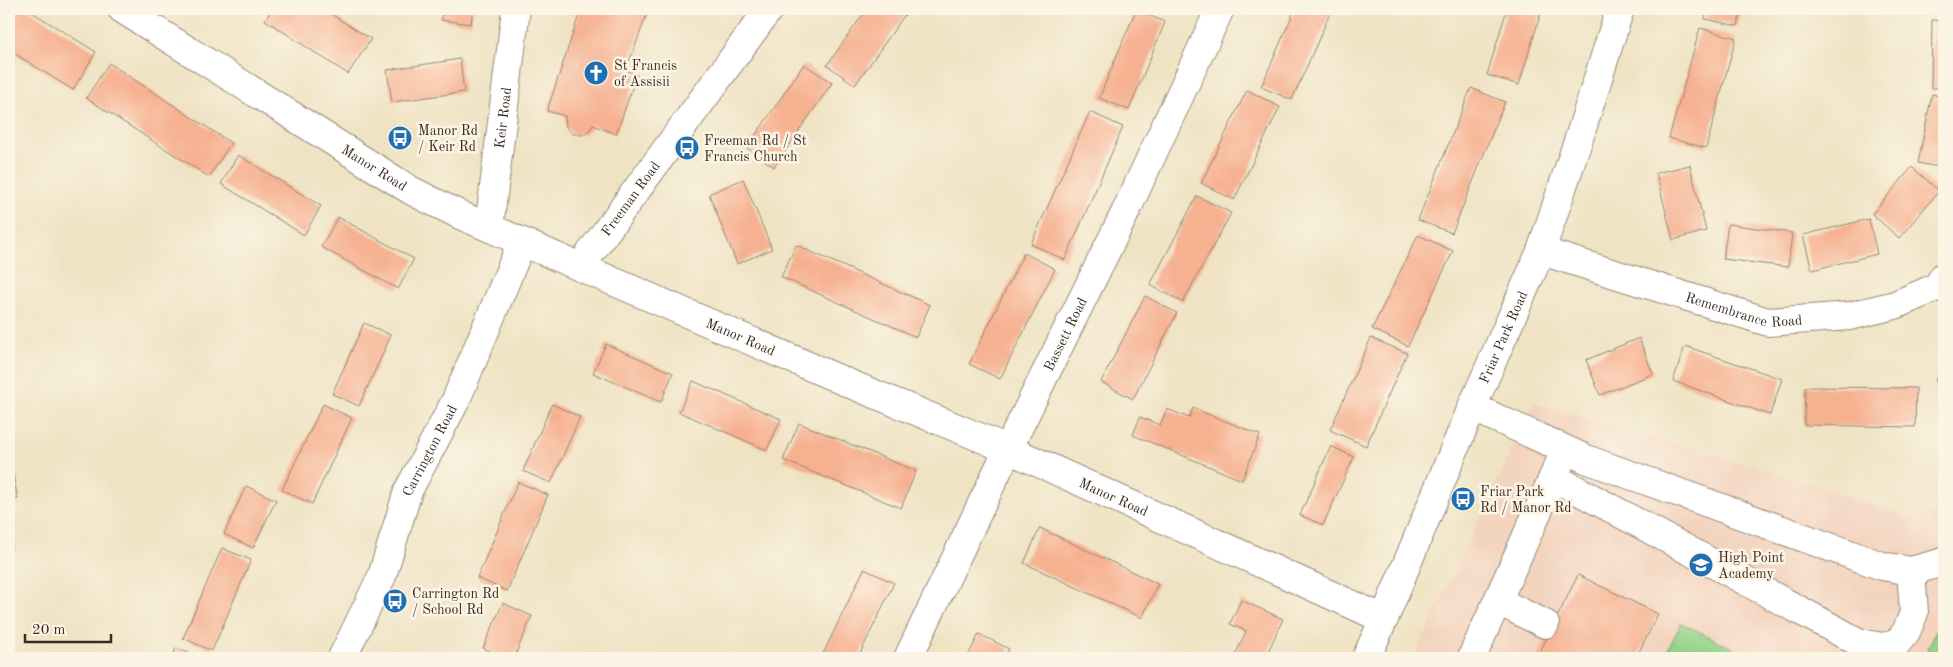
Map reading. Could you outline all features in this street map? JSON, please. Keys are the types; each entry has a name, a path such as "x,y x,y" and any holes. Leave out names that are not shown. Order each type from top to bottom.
{"street":[{"name":"Manor Road","path":"122,9 412,191 522,242 848,383 1008,449 1384,620"},
{"name":"Keir Road","path":"489,227 516,9"},
{"name":"Freeman Road","path":"580,267 769,9"},
{"name":"Bassett Road","path":"908,658 1008,449 1125,213 1220,9"},
{"name":"Friar Park Road","path":"1366,658 1384,620 1472,407 1541,251 1620,9"},
{"name":"Carrington Road","path":"342,658 382,576 408,491 456,400 522,242"},
{"name":"Remembrance Road","path":"1541,251 1768,322 1850,316 1895,305 1937,287 1944,276"},
{"path":"1472,407 1586,459 1873,562 1911,571 1944,562"},
{"path":"1472,657 1566,449"},
{"path":"1553,477 1860,643 1883,647 1896,644 1906,632 1914,614 1911,571"},
{"path":"1498,601 1544,624"}],"shaded area":[{"name":"High Point Academy","path":"1534,403 1785,475 1908,517 1944,512 1944,613 1924,658 1414,658"}],"green space":[{"path":"1944,613 1944,658 1924,658"},
{"path":"1681,623 1753,658 1664,658"}],"building":[{"path":"9,9 27,9 96,52 73,90 9,50"},
{"path":"272,9 323,9 371,39 348,74 265,20"},
{"path":"443,9 473,9 471,24 441,20"},
{"name":"St Francis of Assisii","path":"581,9 649,9 626,70 637,75 616,134 593,125 589,131 582,135 573,134 566,127 565,116 547,111"},
{"path":"867,9 909,9 855,85 827,65"},
{"path":"1295,9 1332,9 1292,100 1261,87"},
{"path":"1507,9 1542,9 1519,85 1487,75"},
{"path":"1707,9 1741,9 1738,26 1705,19"},
{"path":"1136,10 1165,22 1129,110 1099,98"},
{"path":"1932,20 1944,21 1944,88 1931,88"},
{"path":"1700,28 1736,38 1706,148 1669,138"},
{"path":"460,59 464,92 392,102 387,70"},
{"path":"109,63 231,143 209,177 86,98"},
{"path":"804,64 832,83 774,167 747,148"},
{"path":"1471,88 1505,102 1452,233 1418,220"},
{"path":"1247,90 1280,107 1234,200 1201,183"},
{"path":"1932,94 1944,97 1944,168 1918,163"},
{"path":"1090,112 1123,127 1065,260 1031,244"},
{"path":"238,155 321,206 304,235 221,184"},
{"path":"1690,165 1706,231 1673,240 1656,173"},
{"path":"1912,167 1939,191 1899,238 1872,214"},
{"path":"743,179 772,249 737,264 709,194"},
{"path":"1197,196 1231,213 1183,302 1150,285"},
{"path":"338,217 414,259 398,289 321,247"},
{"path":"1869,219 1877,254 1812,270 1803,235"},
{"path":"1728,224 1792,233 1788,267 1723,259"},
{"path":"1418,235 1453,251 1408,346 1372,329"},
{"path":"796,245 930,305 916,337 781,277"},
{"path":"1024,253 1055,269 1000,379 969,364"},
{"path":"1145,296 1177,313 1133,399 1101,382"},
{"path":"364,323 391,335 359,406 332,394"},
{"path":"1371,338 1407,353 1366,446 1330,430"},
{"path":"1639,338 1653,374 1600,395 1586,360"},
{"path":"606,344 673,373 661,402 593,373"},
{"path":"1685,346 1782,379 1770,415 1673,381"},
{"path":"1944,373 1944,393 1935,380"},
{"path":"693,381 781,419 767,450 679,412"},
{"path":"1805,387 1916,388 1915,427 1804,425"},
{"path":"323,404 352,418 312,504 282,490"},
{"path":"552,404 580,417 551,483 523,471"},
{"path":"1193,408 1260,435 1242,480 1133,435 1140,417 1160,425 1167,409 1189,418"},
{"path":"799,423 916,471 901,508 783,460"},
{"path":"1331,446 1354,457 1323,525 1300,515"},
{"path":"9,454 18,499 9,500"},
{"path":"518,482 548,495 507,591 477,578"},
{"path":"246,486 276,500 253,548 224,534"},
{"path":"9,520 16,522 10,556 9,556"},
{"path":"1040,528 1158,584 1142,618 1024,563"},
{"path":"222,548 251,560 212,651 183,638"},
{"path":"864,569 894,583 858,658 821,658"},
{"path":"1578,575 1658,614 1636,658 1537,658"},
{"path":"1241,600 1283,619 1265,658 1234,658 1246,631 1230,624"},
{"path":"503,603 532,616 514,658 506,658 483,648"},
{"path":"979,634 1009,649 1004,658 967,658"},
{"path":"176,648 202,658 172,658"}],"place":[{"name":"St Francis of Assisii","path":"596,73"},
{"name":"Manor Rd / Keir Rd","path":"400,138"},
{"name":"Freeman Rd / St Francis Church","path":"687,148"},
{"name":"Friar Park Rd / Manor Rd","path":"1463,499"},
{"name":"High Point Academy","path":"1701,565"},
{"name":"Carrington Rd / School Rd","path":"395,601"}]}
